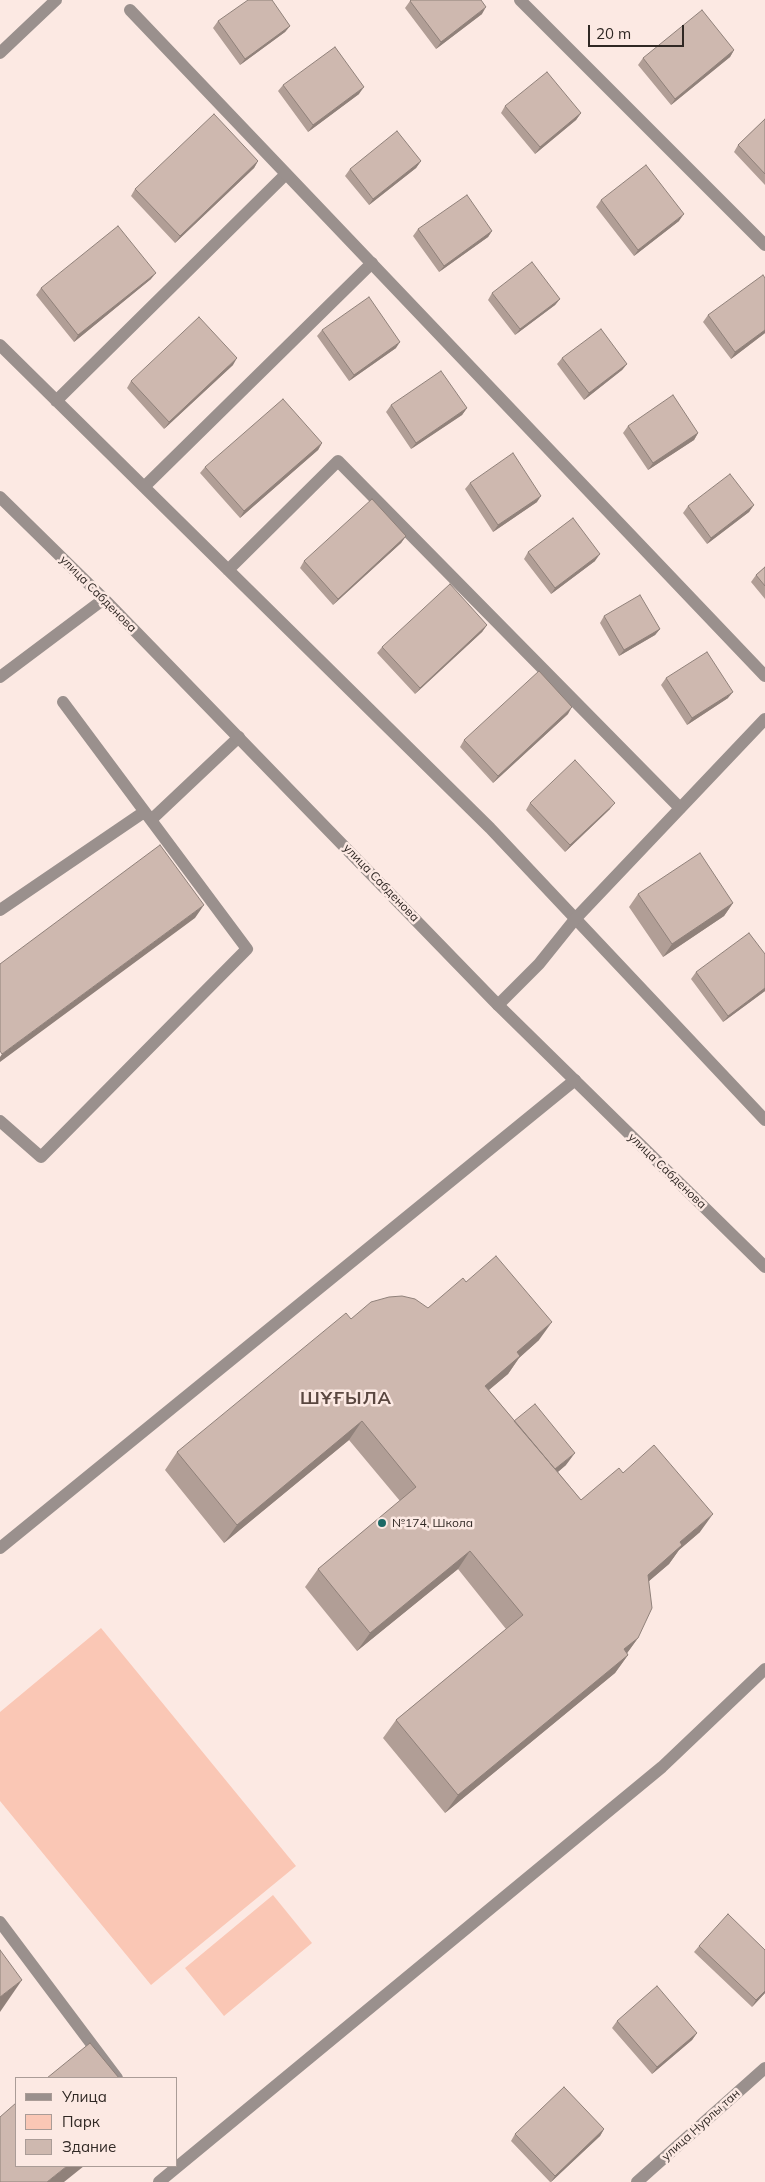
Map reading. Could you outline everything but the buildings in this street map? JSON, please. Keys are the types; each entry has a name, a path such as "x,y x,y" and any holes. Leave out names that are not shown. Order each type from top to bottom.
{"street":[{"path":"0,53 56,0"},
{"path":"520,0 765,245"},
{"path":"130,10 765,676"},
{"path":"56,401 286,174"},
{"path":"144,487 372,264"},
{"path":"0,345 490,828 765,1120"},
{"path":"228,570 338,461 680,808"},
{"name":"улица Сабденова","path":"0,497 104,599 498,1005 765,1267"},
{"path":"0,677 104,599"},
{"path":"0,1121 41,1157 247,949 63,702"},
{"path":"498,1005 539,964 576,918 765,719"},
{"path":"0,910 147,816 239,737"},
{"path":"0,1548 575,1080"},
{"path":"179,2161 662,1767 765,1670"},
{"path":"0,1922 116,2077"},
{"name":"улица Нурлы тан","path":"637,2182 765,2068"},
{"path":"160,2182 174,2167"}],"green space":[{"path":"101,1628 296,1866 151,1985 0,1801 0,1712"},
{"path":"273,1895 312,1943 224,2016 185,1968"}],"place":[{"name":"№174, Школа","path":"382,1523"}],"district":[{"name":"ШҰҒЫЛА","path":"346,1399"}]}
